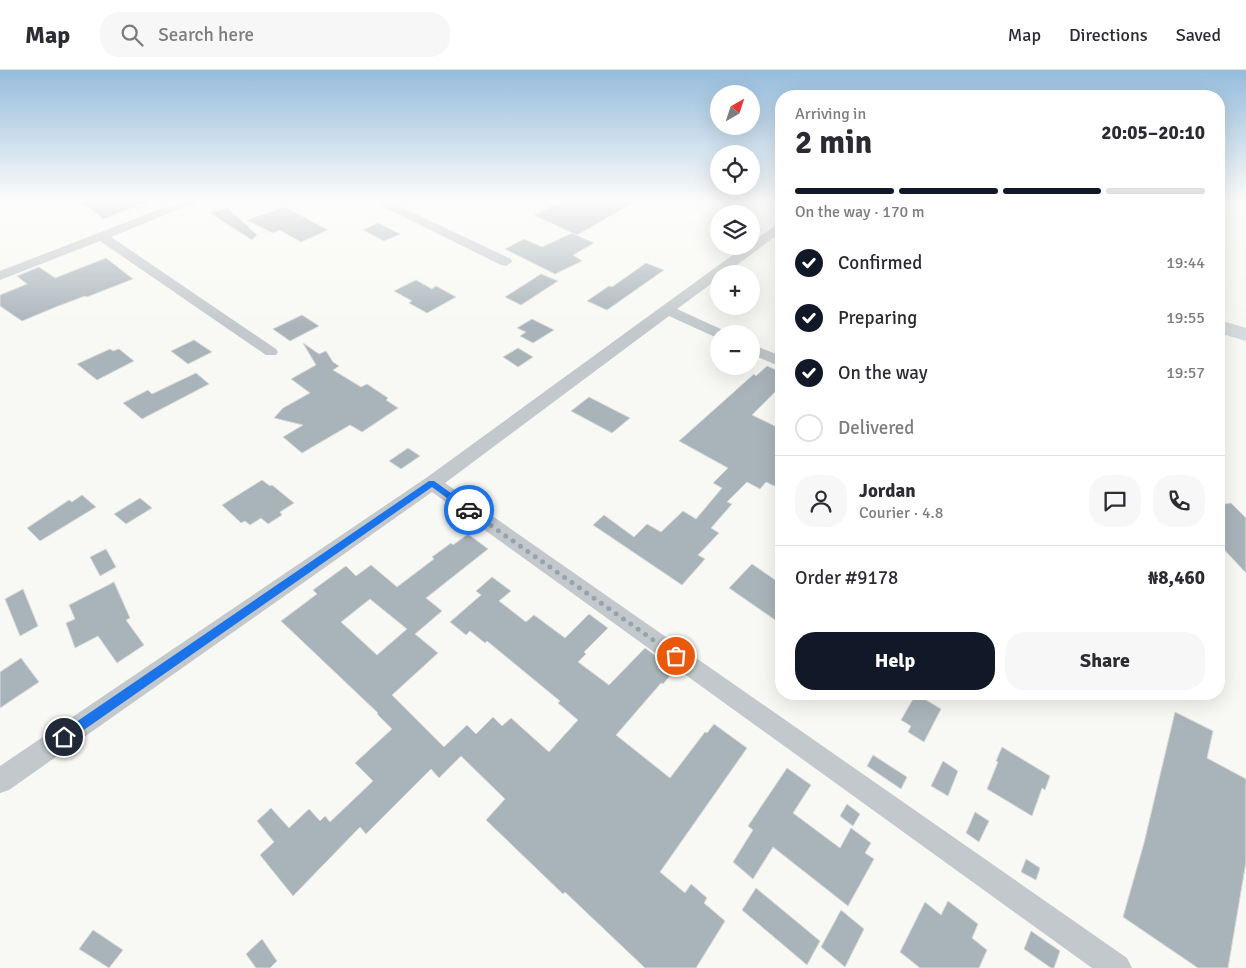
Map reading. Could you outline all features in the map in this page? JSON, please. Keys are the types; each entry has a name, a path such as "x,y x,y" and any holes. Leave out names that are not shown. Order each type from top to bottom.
{"street":[{"path":"0,276 86,242"},
{"path":"110,242 271,352"},
{"path":"464,242 506,262"},
{"path":"0,781 432,484 759,242"},
{"path":"666,310 710,330"},
{"path":"1225,328 1246,335"},
{"path":"760,352 775,359"},
{"path":"432,484 1117,968"}],"building":[{"path":"518,242 531,242 542,247 553,242 594,243 573,255 582,261 555,274 505,249"},
{"path":"106,258 133,279 22,321 0,306 0,295 27,284 17,276 39,267 55,278"},
{"path":"646,263 664,270 607,310 587,301 609,286 612,287"},
{"path":"541,274 558,281 521,305 505,297"},
{"path":"416,280 432,289 436,286 456,297 427,313 409,303 412,301 394,291"},
{"path":"302,315 319,326 290,341 273,329"},
{"path":"532,319 554,330 533,343 520,336 526,332 517,328"},
{"path":"194,340 212,352 188,364 171,351"},
{"path":"303,343 319,354 326,351 333,362 339,366 333,370 361,387 367,384 388,398 386,400 398,408 362,432 350,425 302,453 283,437 303,425 274,418 283,408 310,393 291,379 316,365"},
{"path":"518,348 533,357 518,367 503,357"},
{"path":"110,349 113,351 119,349 134,361 97,380 77,364"},
{"path":"767,366 775,369 775,392 752,415 775,426 775,486 766,482 760,489 747,482 727,502 732,504 711,528 719,533 698,555 705,559 682,585 593,525 604,515 634,537 647,524 661,532 683,511 696,519 722,488 713,483 728,468 679,441 755,375 760,375 760,372"},
{"path":"196,373 209,384 142,419 123,403 148,390 152,394"},
{"path":"589,397 630,418 612,433 571,411"},
{"path":"408,448 420,456 401,469 389,461"},
{"path":"262,480 270,486 272,485 294,503 280,512 282,515 268,524 261,518 250,525 245,521 241,523 222,505"},
{"path":"82,495 96,507 40,541 27,528 69,500 72,502"},
{"path":"140,498 152,508 126,524 114,514"},
{"path":"1231,503 1246,518 1246,573 1225,550 1225,504"},
{"path":"468,534 488,549 426,598 442,611 415,634 438,653 392,695 444,747 467,725 476,734 493,717 502,726 511,718 549,752 578,720 558,703 560,701 487,641 485,643 470,631 466,635 450,622 481,595 476,591 492,577 511,591 499,601 526,622 534,615 565,638 589,614 608,628 584,652 586,654 578,662 609,685 645,648 675,670 663,684 661,683 616,735 670,778 705,732 707,733 714,724 747,748 660,872 685,893 691,884 707,898 704,903 725,921 696,968 645,968 565,892 563,894 486,820 505,799 461,756 439,778 431,769 366,834 360,827 293,896 260,855 274,842 257,821 271,808 289,828 309,809 320,821 325,816 330,822 373,781 355,763 392,729 378,713 281,621 317,594 313,590 346,566 356,576 371,565 397,587 434,559 432,557 451,543 453,545","holes":["370,599 407,629 377,655 341,622"]},
{"path":"106,549 116,567 100,576 90,557"},
{"path":"752,564 775,580 775,620 729,588"},
{"path":"114,582 130,618 126,620 144,645 117,663 98,636 75,648 66,623 75,619 69,605"},
{"path":"23,589 38,626 20,636 5,599"},
{"path":"21,658 39,682 0,708 0,672"},
{"path":"913,700 926,700 941,709 924,742 908,732 911,726 901,720"},
{"path":"1175,712 1213,731 1207,758 1246,779 1246,862 1228,968 1198,968 1123,917 1144,843"},
{"path":"1002,747 1050,776 1045,790 1042,788 1032,816 987,789"},
{"path":"873,755 907,777 901,789 867,766"},
{"path":"943,761 958,771 948,796 931,786"},
{"path":"787,768 811,785 793,813 840,848 851,828 871,843 865,853 874,859 848,906 773,847 753,879 733,862 753,830 748,826"},
{"path":"847,804 860,814 853,826 840,816"},
{"path":"975,812 989,821 979,842 966,833"},
{"path":"1026,859 1040,868 1036,880 1021,872"},
{"path":"756,888 820,941 807,965 742,910"},
{"path":"948,901 978,924 972,938 987,950 979,968 920,968 900,952 925,902 941,915"},
{"path":"841,910 864,929 845,967 821,947"},
{"path":"93,930 123,950 109,968 79,949"},
{"path":"1031,931 1060,951 1054,968 1051,968 1024,949"},
{"path":"262,939 277,961 270,968 256,968 246,954"}],"way so far":[{"path":"469,510 676,656"}],"route":[{"path":"64,737 432,484 469,510"}]}
